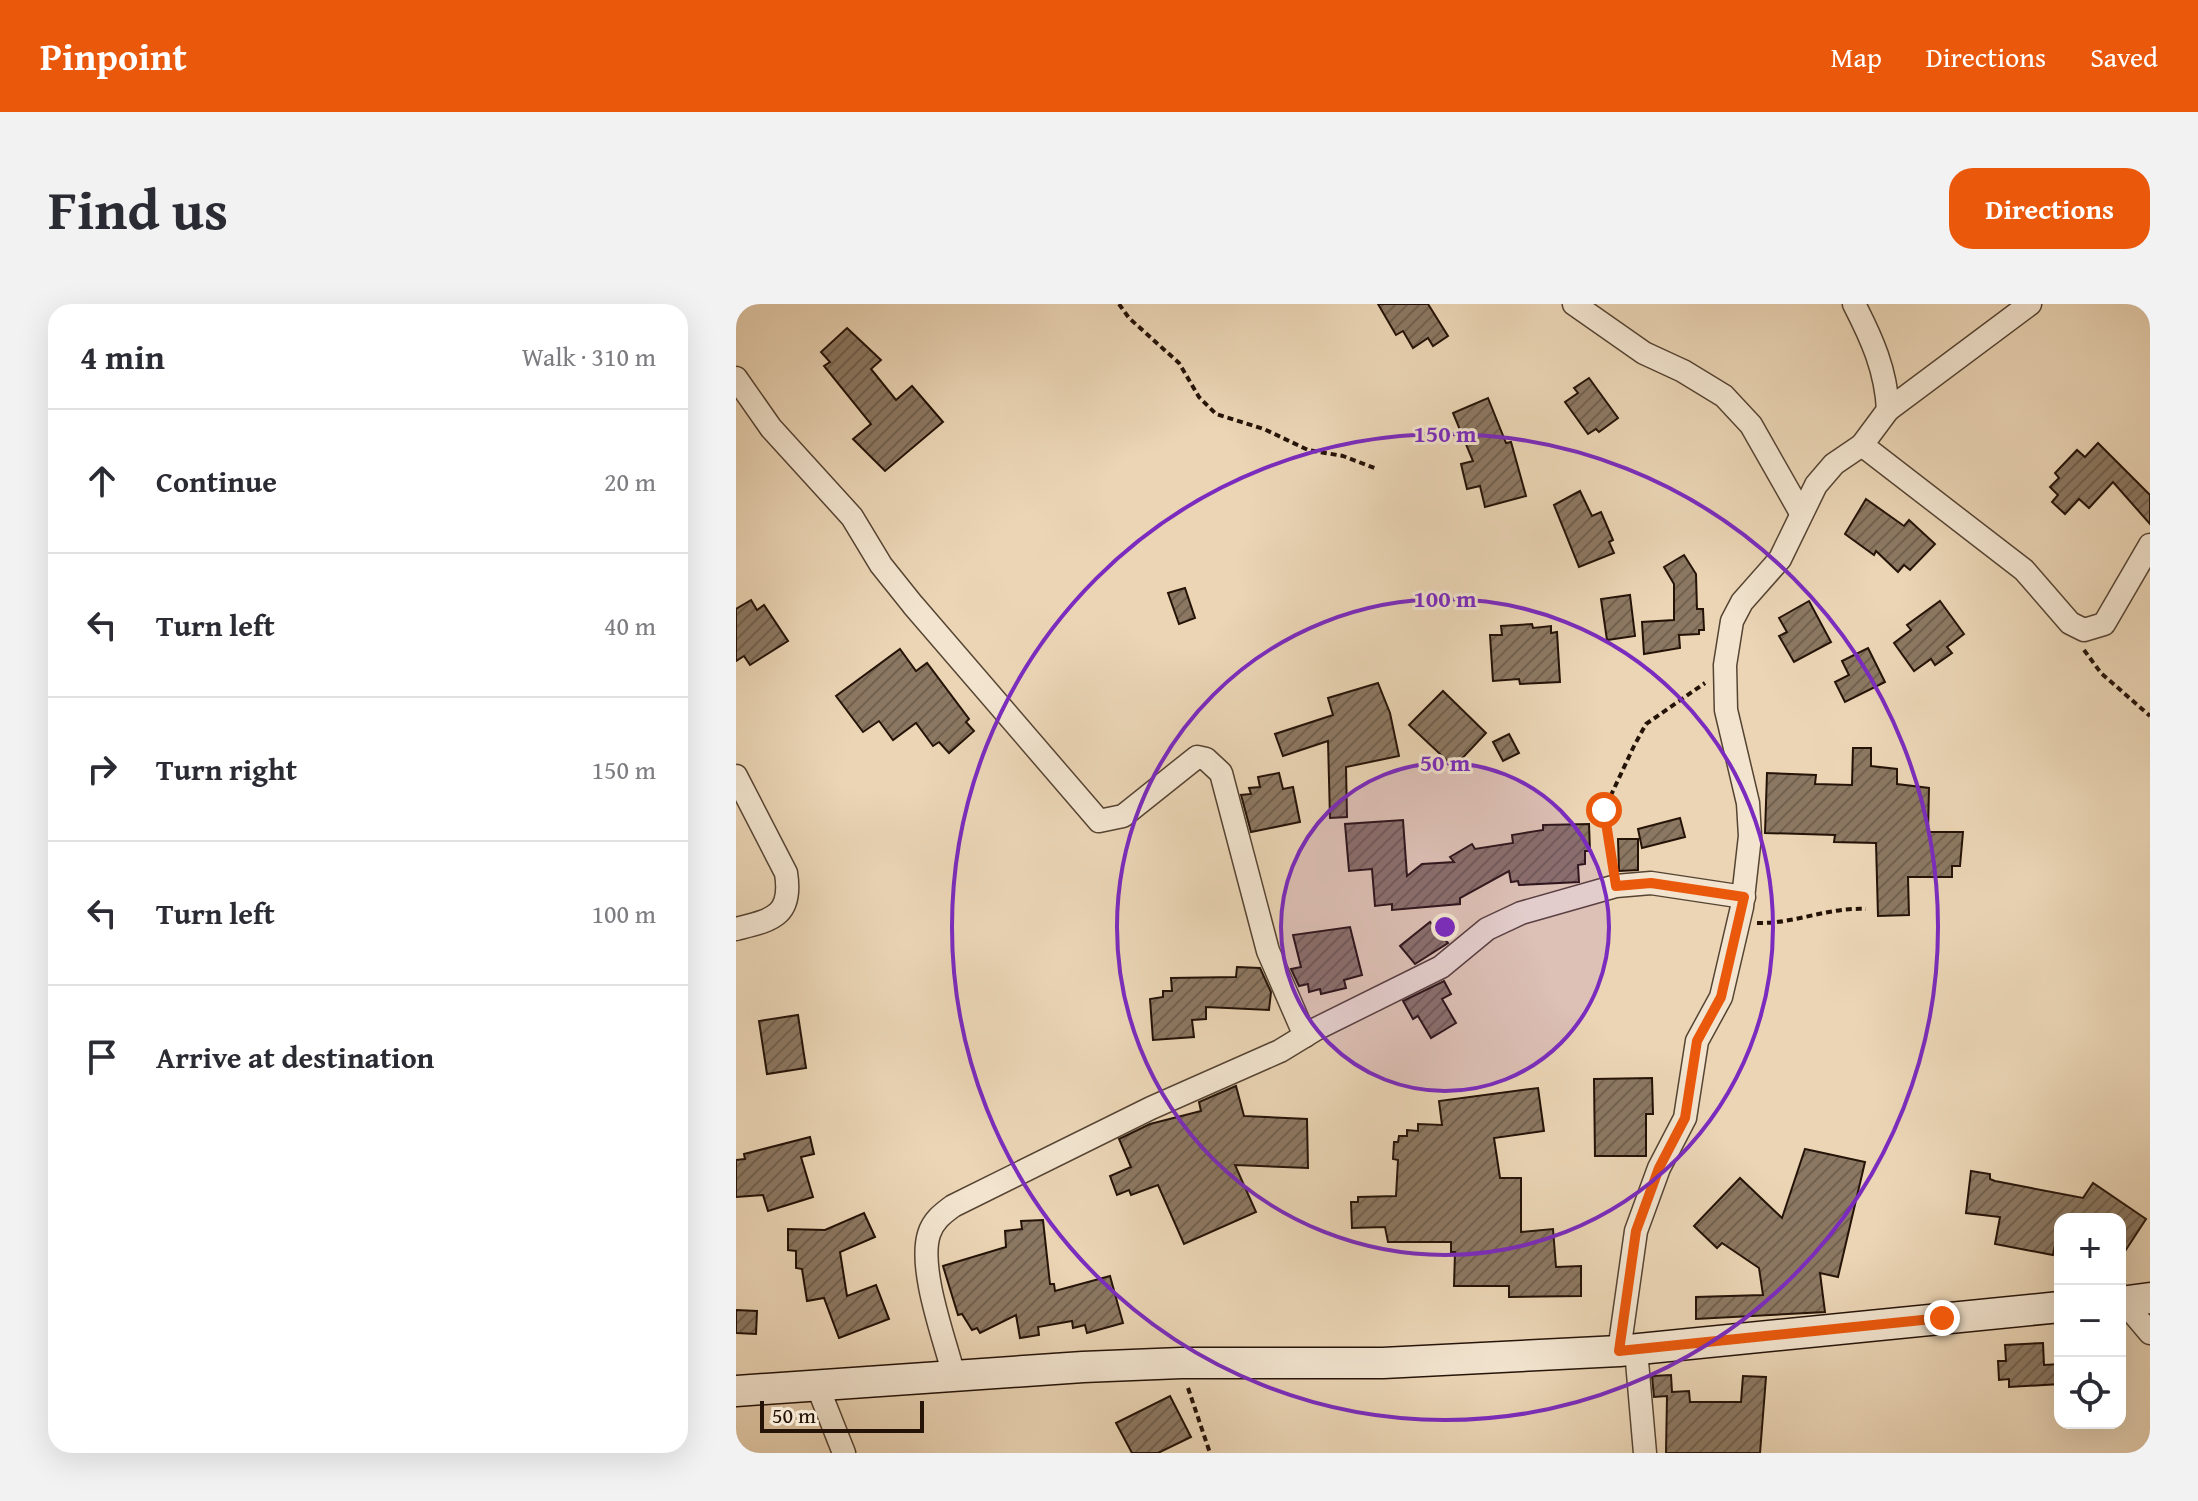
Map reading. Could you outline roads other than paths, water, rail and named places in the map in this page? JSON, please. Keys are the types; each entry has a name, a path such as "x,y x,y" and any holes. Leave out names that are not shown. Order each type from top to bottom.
{"main road":[{"path":"736,1391 1181,1363 1383,1363 1628,1350 2054,1308"}],"street":[{"path":"1574,304 1644,353 1683,371 1724,396 1751,425 1801,513"},
{"path":"1854,304 1883,368 1888,410"},
{"path":"1645,1453 1628,1350 1636,1231 1659,1168 1685,1118 1697,1041 1721,997 1744,897 1750,836 1748,803 1730,735 1725,665 1735,613 1780,559 1816,485 1834,464 1862,445 1888,410 2030,304"},
{"path":"736,378 771,428 852,517 881,565 913,605 1099,821 1123,816 1197,757 1214,765 1221,773 1268,951 1305,1036"},
{"path":"1862,445 2024,570 2070,623 2084,630 2104,624 2150,545"},
{"path":"736,776 786,873 788,889 786,902 772,919 736,929"},
{"path":"954,1376 927,1263 928,1235 938,1217 953,1206 1005,1183 1069,1147 1280,1051 1441,967 1487,929 1510,918 1616,886 1651,883 1744,897"},
{"path":"2131,1300 2150,1333"},
{"path":"817,1385 844,1453"}]}
